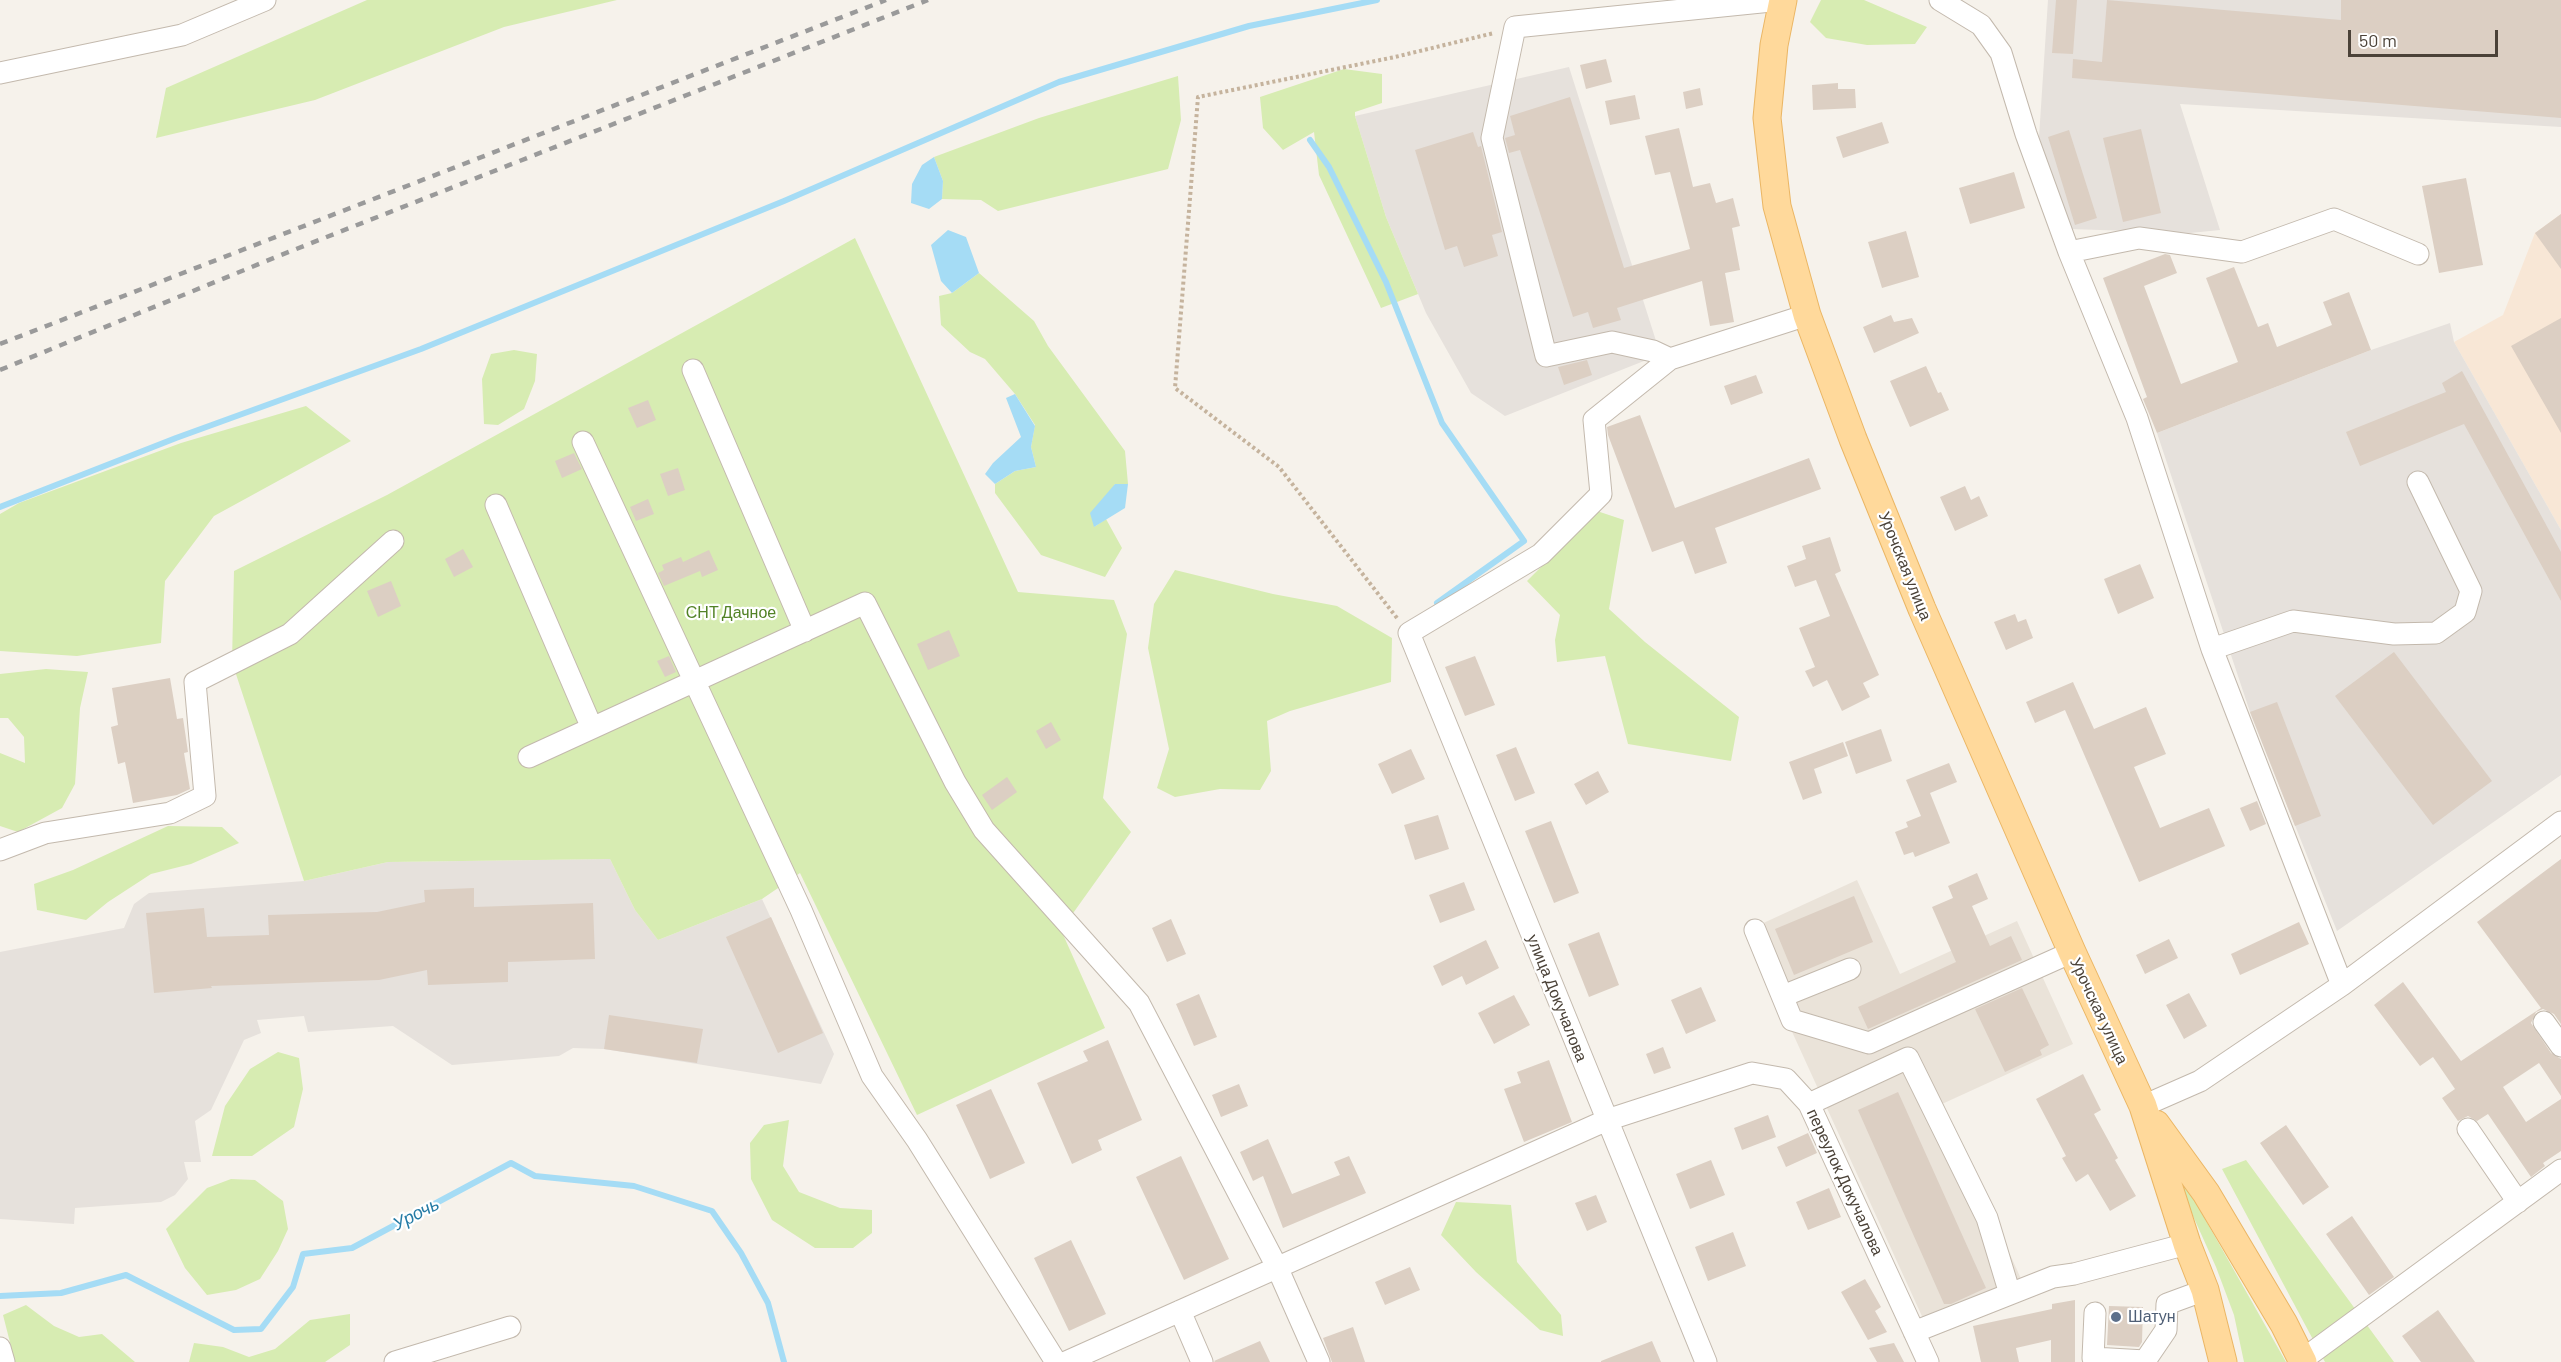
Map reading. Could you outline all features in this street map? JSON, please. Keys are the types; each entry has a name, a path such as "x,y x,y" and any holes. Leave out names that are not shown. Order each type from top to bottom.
{"main road":[{"name":"Урочская улица","path":"1782,0 1774,45 1767,118 1777,206 1807,315 1853,439 1922,609 2072,952 2143,1106 2187,1244 2205,1290 2223,1362"},
{"name":"Урочская улица","path":"2143,1106 2206,1193 2284,1324 2302,1361"}],"street":[{"path":"0,73 182,35 265,0"},
{"path":"1670,359 1653,351 1612,342 1546,356 1492,138 1515,27 1782,0"},
{"path":"1940,0 1981,25 2001,53 2026,134 2069,252 2137,418 2212,649 2342,985"},
{"path":"2069,252 2139,238 2242,252 2334,219 2418,254"},
{"path":"1409,633 1541,554 1601,494 1594,420 1670,359 1807,315"},
{"path":"693,370 805,631"},
{"path":"583,442 801,910 872,1076 917,1140 1056,1362"},
{"path":"2212,649 2293,621 2394,634 2436,633 2465,612 2471,591 2418,482"},
{"path":"496,505 592,729"},
{"path":"0,850 45,833 170,813 205,796 195,682 290,634 393,541"},
{"path":"529,757 865,603 955,782 984,830 1139,1003 1277,1267 1319,1362"},
{"name":"улица Докучалова","path":"1409,633 1706,1362"},
{"path":"2143,1106 2200,1081 2342,985 2561,822"},
{"path":"1755,930 1792,1020 1869,1043 2072,952"},
{"path":"1783,996 1850,969"},
{"path":"2544,1022 2561,1046"},
{"path":"1809,1104 1908,1058 1987,1218 2010,1294"},
{"name":"переулок Докучалова","path":"1066,1362 1607,1120 1752,1073 1786,1079 1809,1104 1928,1362"},
{"path":"2468,1129 2518,1202"},
{"path":"2302,1361 2561,1170"},
{"path":"1914,1332 2053,1277 2074,1274 2187,1244"},
{"path":"2096,1313 2093,1358 2145,1361 2166,1330 2167,1304 2205,1290"},
{"path":"1180,1311 1202,1362"},
{"path":"395,1362 510,1327"},
{"path":"0,1348 4,1362"}],"path":[{"path":"1409,633 1279,467 1175,388 1198,97 1395,57 1515,27"}],"shaded area":[{"path":"2048,0 2561,0 2561,127 2180,104 2220,230 2190,233 2070,229 2039,137"},
{"path":"1569,67 1657,344 1649,359 1505,416 1471,393 1426,313 1386,217 1355,116"},
{"path":"2561,214 2561,530 2454,342 2503,315 2535,233"},
{"path":"2450,323 2454,342 2561,530 2561,775 2337,931 2250,712 2157,433 2371,350"},
{"path":"610,859 635,910 658,940 762,899 834,1054 821,1084 604,1049 573,1048 559,1056 452,1065 393,1026 308,1032 304,1016 257,1020 261,1033 244,1040 211,1110 195,1121 201,1162 184,1162 188,1179 175,1195 161,1202 75,1208 74,1224 0,1219 0,952 124,928 134,904 149,893 304,881 388,862"},
{"path":"1857,880 1900,974 2017,921 2073,1044 1942,1104 2022,1281 1926,1325 1746,931"}],"green space":[{"path":"367,0 617,0 504,27 315,100 156,138 166,88"},
{"path":"1821,0 1864,0 1927,27 1915,44 1867,45 1826,38 1810,22"},
{"path":"1344,69 1382,74 1382,103 1355,112 1355,116 1386,217 1418,294 1381,308 1319,175 1314,132 1283,150 1263,128 1260,97"},
{"path":"1178,76 1181,120 1168,169 998,211 981,200 942,199 943,181 934,157 1039,118"},
{"name":"СНТ Дачное","path":"855,238 1018,592 1114,600 1127,634 1103,798 1131,832 1061,930 1105,1028 917,1115 800,873 762,899 658,940 635,910 610,859 388,862 304,881 232,662 234,571 387,495"},
{"path":"979,273 1034,321 1048,346 1125,451 1128,484 1115,484 1094,527 1106,519 1122,548 1105,577 1041,555 995,493 995,484 1015,471 1036,467 1031,447 1035,425 1015,394 985,359 970,352 941,325 939,296 952,293"},
{"path":"514,350 537,354 535,381 524,409 498,425 484,424 482,379 491,354"},
{"path":"306,406 351,441 214,516 165,581 161,643 77,656 0,651 0,514 19,503 181,443"},
{"path":"1597,511 1624,520 1609,609 1645,642 1739,717 1731,761 1628,744 1605,656 1557,662 1555,640 1560,615 1527,581"},
{"path":"1175,570 1273,594 1337,606 1392,638 1391,682 1290,711 1267,721 1271,771 1260,790 1220,789 1175,797 1157,788 1169,749 1148,648 1154,604"},
{"path":"46,669 88,672 80,708 75,784 62,808 18,832 0,826 0,753 25,763 24,737 8,718 0,718 0,674"},
{"path":"168,826 222,827 239,843 191,864 151,874 108,902 86,920 37,910 34,884 73,870"},
{"path":"278,1052 299,1058 303,1089 294,1127 252,1156 212,1156 225,1106 250,1069"},
{"path":"789,1120 783,1166 799,1192 840,1208 872,1210 872,1233 853,1248 815,1248 772,1220 751,1179 750,1143 764,1125"},
{"path":"2167,1152 2286,1362 2244,1362 2234,1315 2216,1267 2170,1165"},
{"path":"2246,1160 2394,1362 2325,1362 2222,1169"},
{"path":"231,1179 255,1180 283,1201 288,1229 278,1251 260,1279 236,1290 207,1295 185,1268 166,1229 207,1188"},
{"path":"1456,1202 1511,1205 1517,1262 1561,1315 1563,1336 1540,1330 1476,1272 1441,1235"},
{"path":"26,1305 54,1326 79,1337 102,1334 135,1362 15,1362 3,1315"},
{"path":"350,1314 350,1345 325,1362 189,1362 194,1343 223,1347 249,1357 275,1349 310,1320"}],"water":[{"path":"934,157 943,181 942,199 929,209 911,203 912,184 922,165"},
{"path":"948,230 966,237 979,273 952,293 941,281 931,245"},
{"path":"1015,394 1035,426 1031,447 1036,467 1015,471 995,484 985,474 993,463 1021,437 1006,398"},
{"path":"1115,484 1128,484 1125,508 1094,527 1090,513"}],"building":[{"path":"2056,0 2077,0 2073,54 2052,53"},
{"path":"2107,0 2341,20 2341,0 2561,0 2561,118 2072,78 2073,59 2102,62"},
{"path":"1606,59 1612,82 1586,89 1580,65"},
{"path":"1838,83 1838,89 1855,89 1856,108 1813,110 1812,85"},
{"path":"1700,88 1703,105 1686,109 1683,92"},
{"path":"1635,95 1640,119 1610,125 1605,101"},
{"path":"1570,97 1624,268 1690,249 1670,172 1655,175 1645,136 1679,128 1693,187 1710,183 1716,203 1733,198 1740,226 1732,228 1740,270 1725,273 1734,322 1710,326 1702,281 1617,308 1621,320 1593,328 1588,312 1573,317 1520,150 1509,153 1505,138 1515,135 1510,116"},
{"path":"1882,122 1889,143 1843,158 1836,137"},
{"path":"2141,129 2161,213 2123,222 2103,138"},
{"path":"2069,130 2097,218 2075,225 2048,137"},
{"path":"1473,132 1478,147 1481,146 1502,232 1492,235 1498,256 1464,267 1457,246 1445,250 1415,150"},
{"path":"2014,172 2025,208 1970,224 1959,188"},
{"path":"2466,178 2483,265 2439,273 2422,186"},
{"path":"2561,214 2561,269 2535,233"},
{"path":"1906,231 1919,277 1882,288 1868,242"},
{"path":"2165,254 2170,255 2177,273 2144,286 2181,384 2238,362 2206,278 2234,267 2258,327 2268,323 2277,347 2332,325 2323,302 2349,292 2371,350 2157,433 2143,399 2147,397 2103,278"},
{"path":"1891,315 1894,322 1912,318 1919,333 1874,353 1863,327"},
{"path":"2561,318 2561,433 2511,346"},
{"path":"1587,360 1592,375 1564,385 1558,367"},
{"path":"1926,366 1938,393 1941,392 1949,410 1910,427 1890,381"},
{"path":"2462,371 2561,552 2561,601 2464,424 2360,466 2346,432 2446,392 2442,383"},
{"path":"1756,375 1763,393 1731,405 1724,386"},
{"path":"648,400 656,420 637,428 628,408"},
{"path":"1640,415 1675,508 1809,458 1821,489 1715,528 1727,563 1695,574 1683,541 1652,552 1608,435 1607,427"},
{"path":"574,453 582,469 562,478 555,461"},
{"path":"678,468 685,490 668,496 660,474"},
{"path":"1965,486 1971,500 1979,496 1988,516 1955,531 1940,497"},
{"path":"648,499 654,514 636,521 630,507"},
{"path":"1830,537 1841,571 1835,574 1879,675 1863,683 1870,697 1842,711 1827,680 1813,687 1805,671 1815,667 1799,628 1830,616 1816,580 1795,587 1787,566 1806,559 1802,546"},
{"path":"463,549 473,567 454,577 445,559"},
{"path":"709,550 718,570 702,577 700,571 664,586 658,573 664,570 662,565 681,557 683,562"},
{"path":"2140,564 2154,598 2118,614 2104,579"},
{"path":"391,581 401,606 378,617 367,591"},
{"path":"2015,614 2018,622 2026,619 2033,638 2006,650 1994,622"},
{"path":"949,630 960,656 928,670 917,644"},
{"path":"2394,652 2492,781 2433,825 2335,696"},
{"path":"669,656 676,672 665,677 657,661"},
{"path":"1475,656 1495,705 1465,716 1445,667"},
{"path":"170,678 177,719 183,718 188,752 184,753 190,789 177,795 133,803 125,762 118,764 111,727 118,725 112,688"},
{"path":"2073,682 2094,729 2146,707 2166,754 2134,767 2160,828 2209,808 2225,846 2139,882 2065,710 2035,723 2026,702"},
{"path":"2277,702 2321,816 2295,826 2250,712"},
{"path":"1051,722 1061,740 1046,749 1036,731"},
{"path":"1881,729 1892,761 1856,774 1845,742"},
{"path":"1843,742 1848,756 1814,769 1822,793 1803,800 1789,762"},
{"path":"1516,747 1535,793 1515,801 1496,755"},
{"path":"1411,749 1425,779 1392,794 1378,764"},
{"path":"1949,763 1957,782 1930,793 1950,843 1915,857 1913,852 1904,855 1895,832 1908,827 1906,822 1921,816 1906,780"},
{"path":"1598,771 1609,792 1586,805 1574,784"},
{"path":"1007,777 1017,792 992,810 982,795"},
{"path":"2257,801 2266,824 2250,831 2240,808"},
{"path":"1438,815 1449,849 1415,860 1404,825"},
{"path":"1551,821 1579,893 1554,903 1525,831"},
{"path":"2561,859 2561,1024 2554,1014 2543,1009 2536,1012 2531,1023 2551,1053 2561,1059 2561,1096 2539,1063 2503,1087 2526,1122 2561,1099 2561,1151 2543,1163 2545,1166 2531,1177 2488,1114 2477,1121 2468,1116 2458,1121 2442,1098 2455,1089 2433,1057 2420,1066 2374,1005 2403,982 2461,1061 2541,1008 2477,922"},
{"path":"1977,873 1988,899 1972,906 1990,946 2011,936 2022,960 1868,1029 1858,1007 1956,962 1932,907 1953,898 1948,886"},
{"path":"1464,882 1475,910 1440,923 1429,895"},
{"path":"474,888 474,907 593,903 595,959 508,962 508,982 428,985 427,970 379,980 211,986 212,988 154,993 146,913 204,908 207,937 269,935 268,915 377,912 425,902 424,890"},
{"path":"1854,896 1873,942 1794,975 1775,929"},
{"path":"771,917 823,1033 778,1053 726,937"},
{"path":"1171,919 1186,954 1167,962 1152,928"},
{"path":"2299,922 2309,944 2240,975 2231,954"},
{"path":"1599,932 1619,985 1589,997 1568,944"},
{"path":"2169,939 2178,958 2145,974 2136,955"},
{"path":"1486,940 1499,968 1466,985 1462,976 1442,986 1433,966"},
{"path":"1701,987 1716,1021 1686,1034 1671,1000"},
{"path":"2022,988 2049,1045 2040,1050 2042,1055 2005,1072 1975,1009"},
{"path":"2189,993 2207,1026 2184,1039 2166,1005"},
{"path":"1199,994 1217,1037 1194,1046 1176,1004"},
{"path":"1514,995 1530,1025 1494,1044 1478,1013"},
{"path":"609,1015 703,1029 697,1063 604,1049"},
{"path":"1108,1040 1142,1120 1098,1140 1102,1150 1072,1164 1037,1083 1088,1061 1083,1051"},
{"path":"1663,1047 1671,1068 1654,1074 1646,1054"},
{"path":"1549,1060 1572,1122 1524,1142 1504,1089 1521,1083 1517,1072"},
{"path":"2083,1074 2101,1110 2094,1114 2118,1158 2115,1160 2136,1196 2110,1211 2088,1174 2076,1182 2062,1158 2066,1156 2036,1099"},
{"path":"1239,1084 1248,1106 1221,1117 1212,1095"},
{"path":"991,1089 1025,1163 990,1179 956,1105"},
{"path":"1898,1092 1986,1288 1951,1304 1944,1304 1858,1110"},
{"path":"1768,1115 1776,1137 1742,1150 1734,1128"},
{"path":"2286,1125 2329,1187 2303,1205 2260,1143"},
{"path":"1808,1133 1817,1153 1786,1167 1777,1147"},
{"path":"1268,1139 1292,1194 1340,1175 1334,1162 1349,1156 1366,1193 1283,1228 1263,1176 1253,1181 1240,1152"},
{"path":"1181,1156 1229,1259 1184,1280 1136,1177"},
{"path":"1711,1160 1725,1195 1690,1209 1676,1174"},
{"path":"1829,1188 1841,1217 1808,1230 1796,1202"},
{"path":"1596,1195 1607,1222 1587,1231 1575,1203"},
{"path":"2352,1216 2394,1277 2369,1295 2326,1234"},
{"path":"1733,1232 1746,1266 1708,1281 1695,1247"},
{"path":"1071,1240 1106,1314 1069,1331 1034,1258"},
{"path":"1410,1267 1420,1290 1385,1305 1375,1282"},
{"path":"1865,1279 1881,1307 1875,1311 1887,1332 1868,1340 1841,1292"},
{"path":"2075,1300 2075,1362 2051,1362 2051,1340 2016,1348 2019,1362 1981,1362 1973,1326 2052,1309 2052,1304"},
{"path":"2109,1306 2143,1307 2142,1342 2139,1347 2107,1345"},
{"path":"2438,1310 2475,1362 2421,1362 2402,1336"},
{"path":"1353,1327 1365,1362 1332,1362 1323,1338"},
{"path":"1260,1341 1270,1362 1214,1361"},
{"path":"1652,1341 1661,1362 1601,1362 1601,1361"},
{"path":"1894,1343 1904,1362 1877,1362 1869,1348"}],"waterway":[{"path":"0,507 176,438 421,349 784,201 1059,82 1249,26 1377,0"},
{"path":"1310,140 1329,167 1386,282 1442,423 1524,541 1437,603"},
{"name":"Урочь","path":"0,1296 61,1293 126,1275 234,1330 261,1329 293,1287 303,1254 352,1248 511,1163 535,1176 634,1186 712,1211 741,1253 768,1303 784,1362"}],"railway":[{"path":"0,344 886,0"},
{"path":"0,370 281,255 928,0"}],"place":[{"name":"Шатун","path":"2116,1317"}]}
